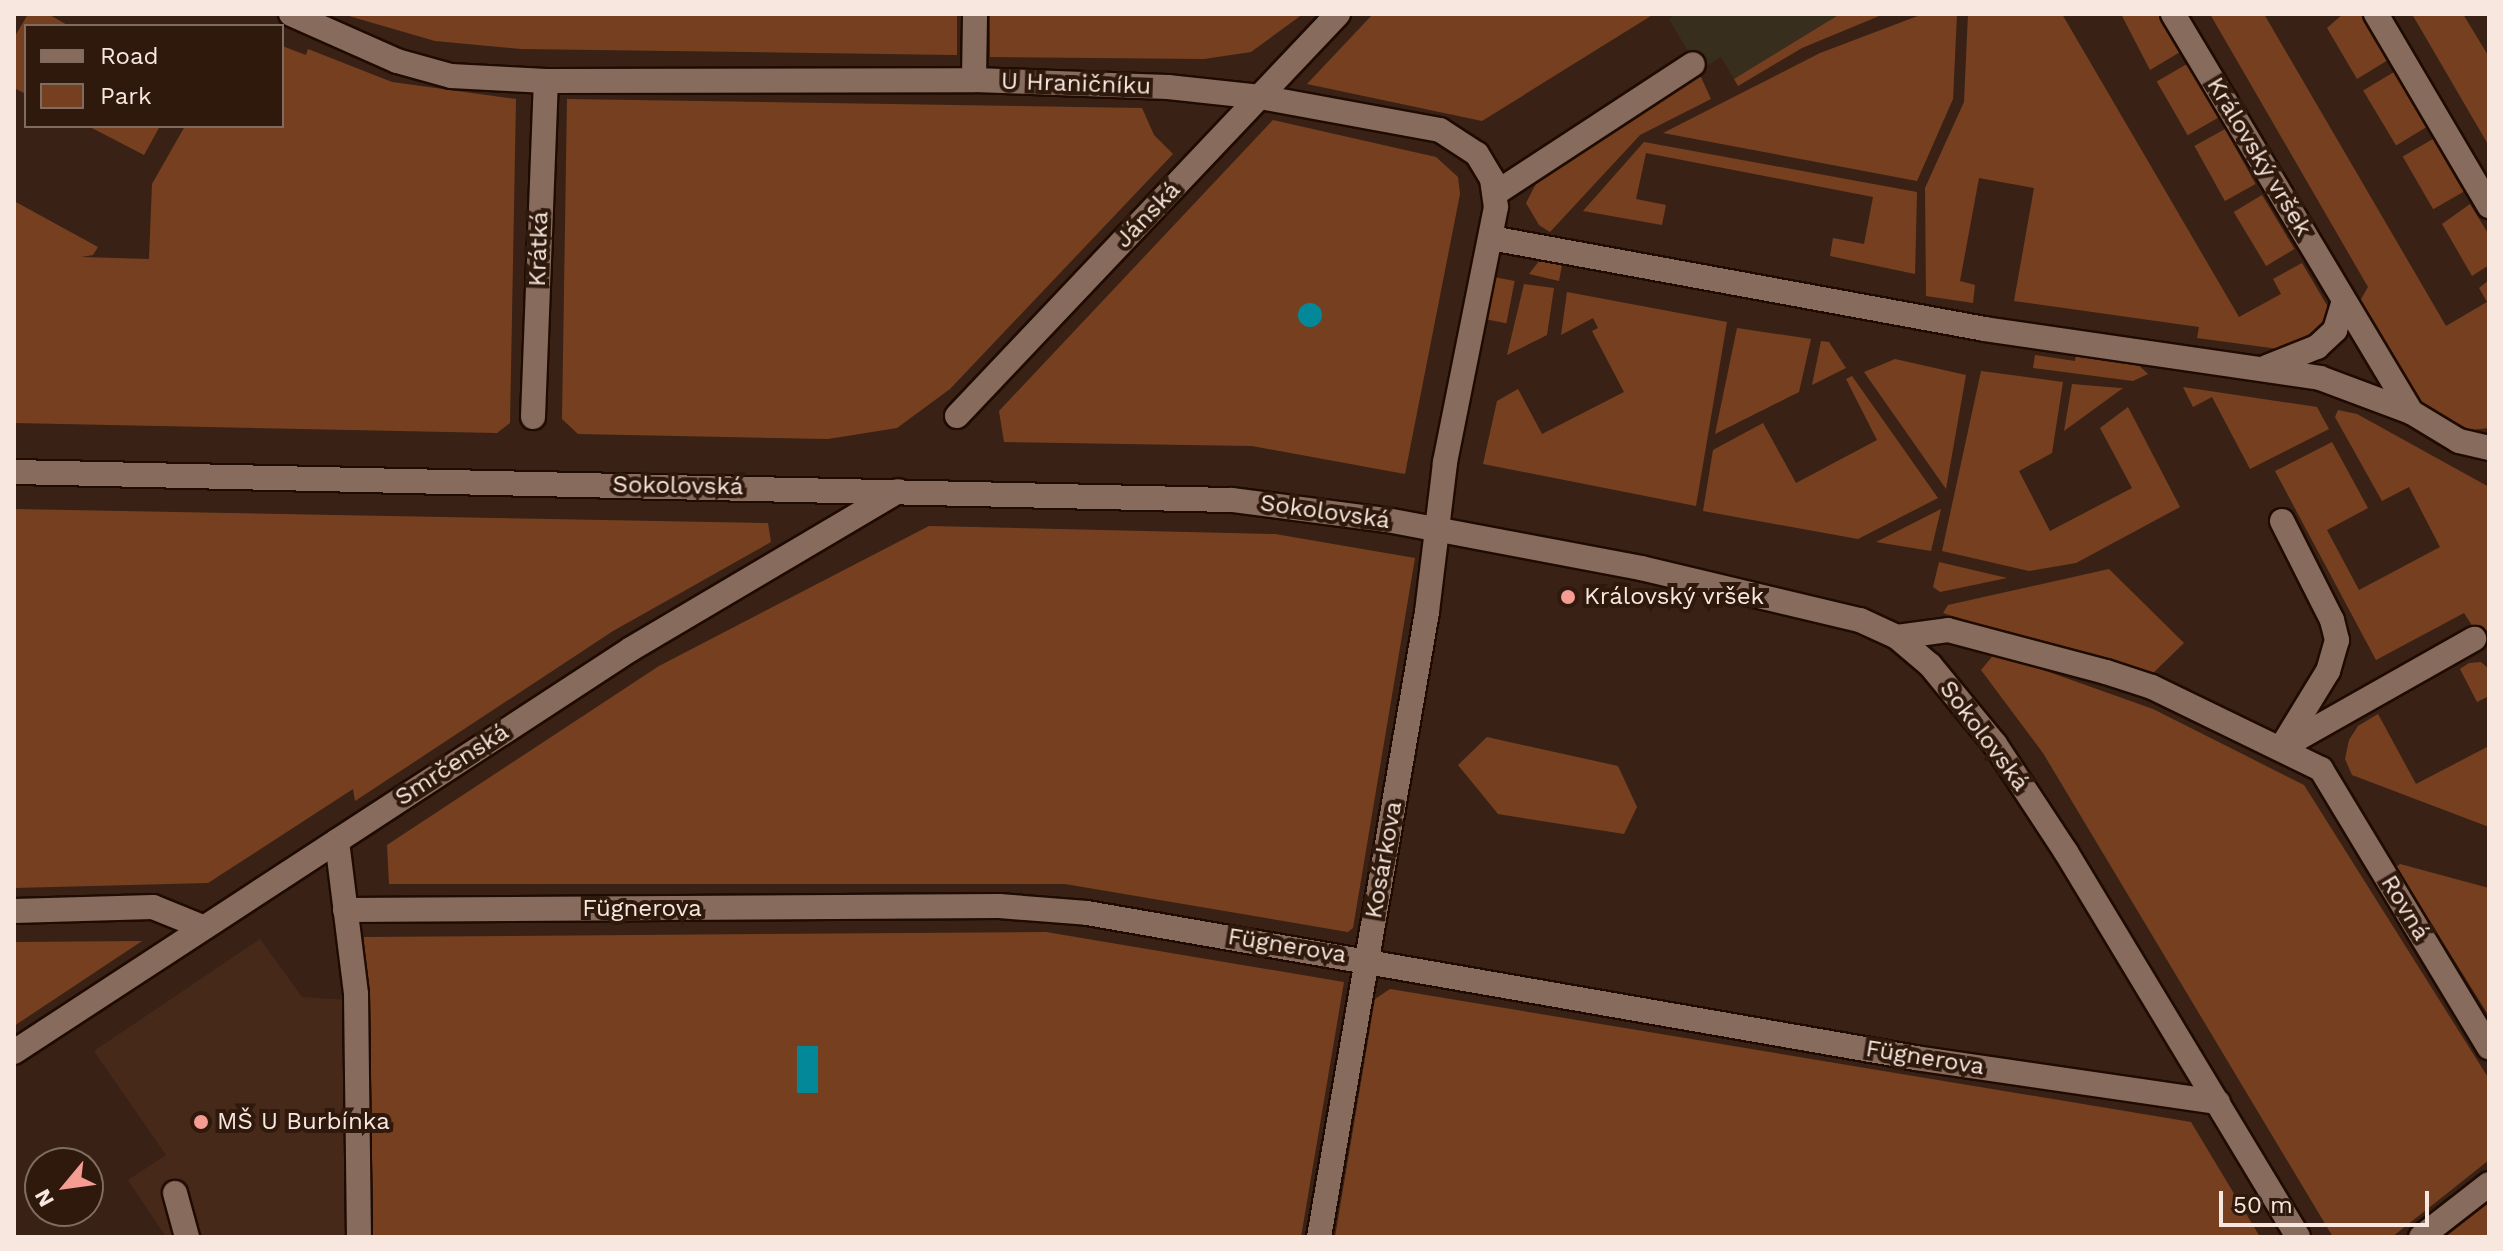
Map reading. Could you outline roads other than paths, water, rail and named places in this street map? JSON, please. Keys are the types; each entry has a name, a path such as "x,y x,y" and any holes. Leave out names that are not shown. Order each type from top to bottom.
{"street":[{"name":"U Hraničníku","path":"291,14 383,55 451,76 546,81 974,80 1168,87 1260,97 1440,130 1477,154 1496,193"},
{"path":"974,80 975,14"},
{"name":"Jánská","path":"957,416 1338,14"},
{"name":"Královský vršek","path":"2173,14 2411,412"},
{"path":"2376,14 2489,206"},
{"path":"1438,530 1445,463 1491,238 1496,193 1693,64"},
{"name":"Krátká","path":"533,417 546,81"},
{"name":"Královský vršek","path":"1491,238 1985,329 2320,378 2411,412 2459,441 2489,448"},
{"name":"Královský vršek","path":"2261,368 2317,347 2335,330 2344,301"},
{"name":"Sokolovská","path":"14,472 1232,500 1438,530 1787,600 1860,620 1897,637 1950,686 1995,744 2218,1102 2298,1237"},
{"name":"Smrčenská","path":"14,1052 200,926 337,841 631,649 898,491"},
{"path":"2281,748 2328,671 2337,640 2332,620 2282,521"},
{"name":"Kosárkova","path":"1319,1237 1438,530"},
{"path":"1897,637 1944,629 2050,655 2152,687 2281,748"},
{"path":"2281,748 2474,639"},
{"name":"Rovná","path":"2281,748 2321,769 2489,1047"},
{"path":"337,841 356,994 359,1237"},
{"name":"Fügnerova","path":"345,910 999,906 1087,913 1367,959 1916,1058 2218,1102"},
{"path":"14,911 153,907 200,926"},
{"path":"2421,1237 2489,1184"},
{"path":"175,1193 187,1237"}],"water":[{"path":"1310,303 1321,310 1322,315 1315,326 1310,327 1299,320 1298,315 1305,304"},
{"path":"797,1046 818,1046 818,1093 797,1093"}],"place":[{"name":"Královský vršek","path":"1568,597"},
{"name":"MŠ U Burbínka","path":"201,1122"}]}
